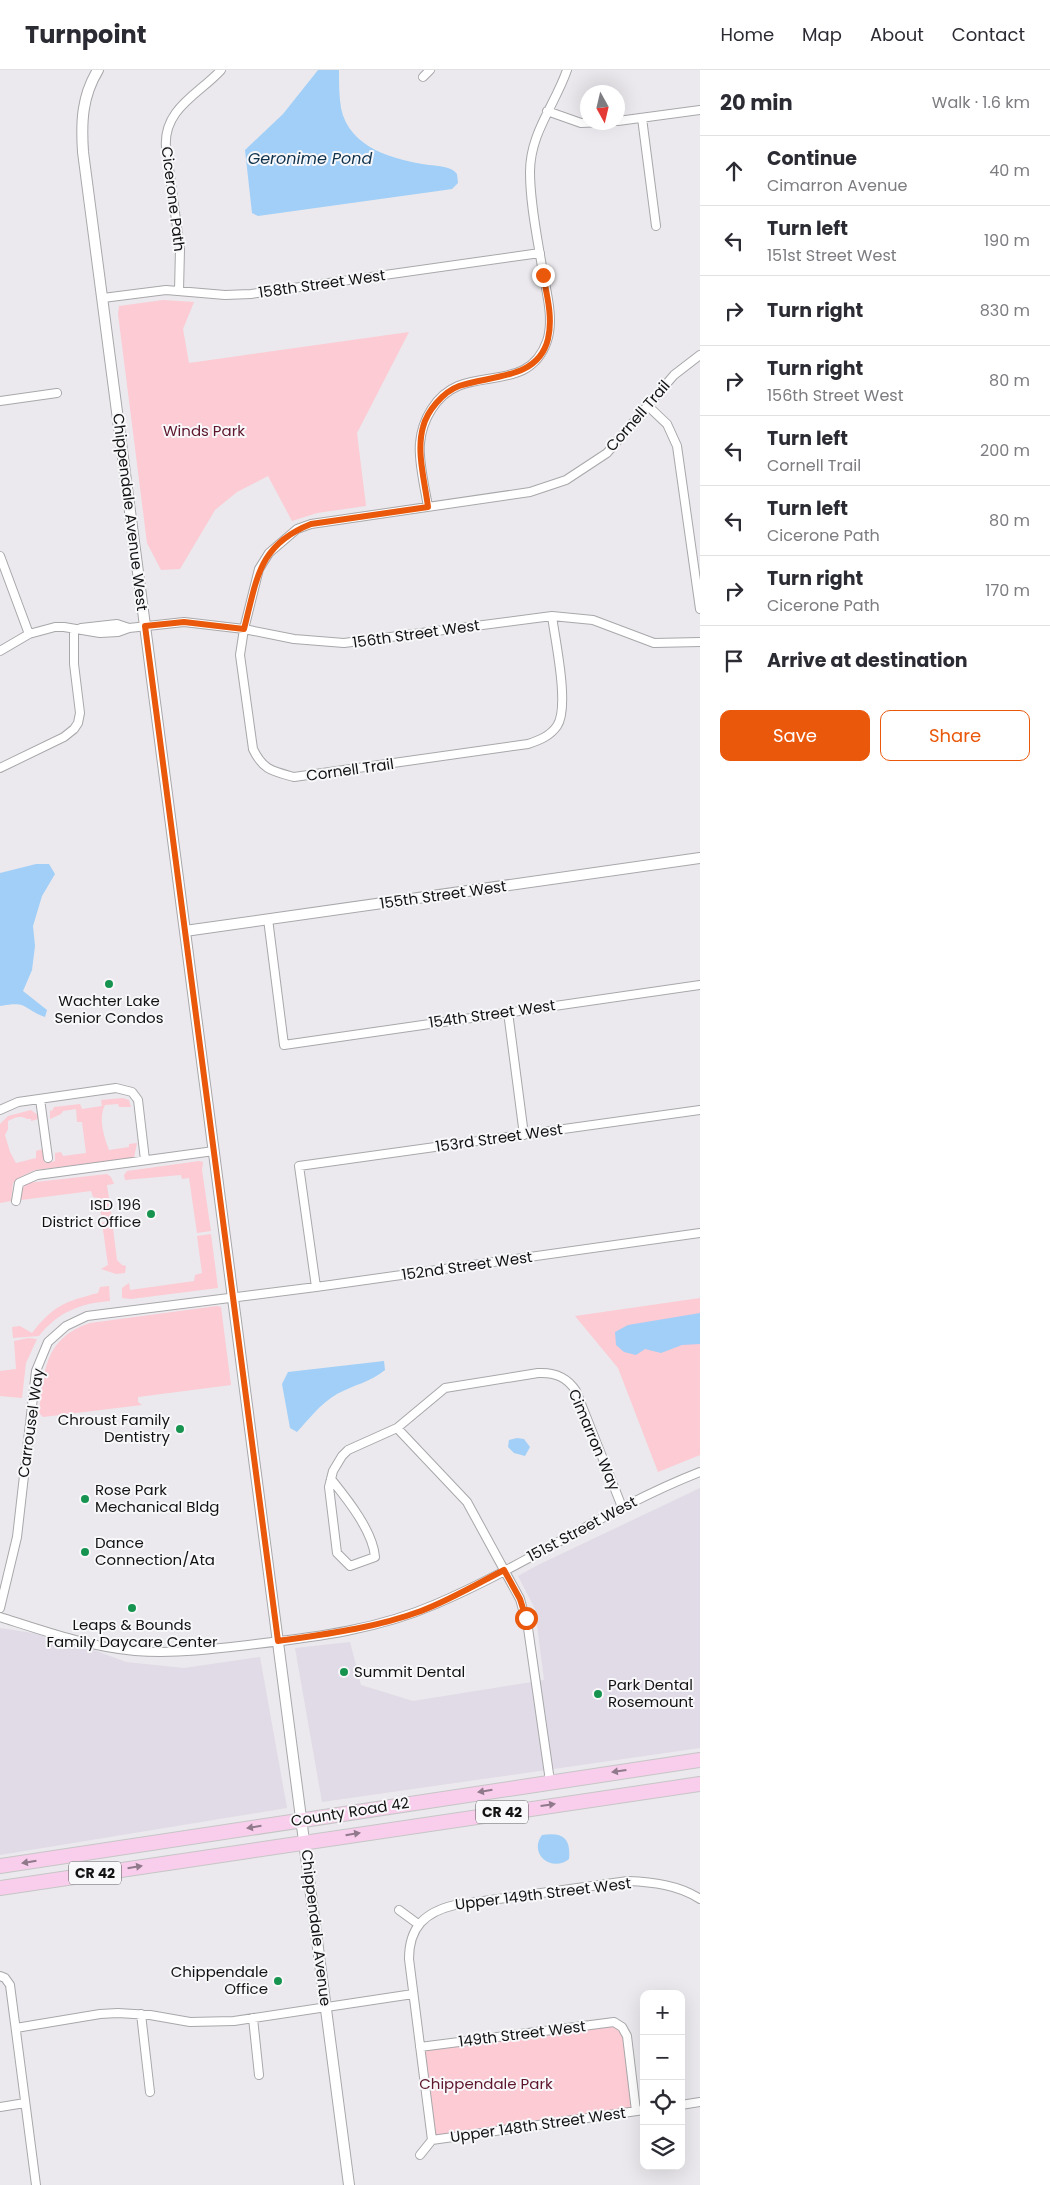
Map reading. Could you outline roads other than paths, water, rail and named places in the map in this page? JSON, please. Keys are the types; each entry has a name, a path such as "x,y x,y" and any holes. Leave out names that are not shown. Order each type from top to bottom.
{"highway":[{"name":"County Road 42","path":"0,1866 550,1781 700,1760"},
{"path":"646,1791 653,1782 700,1774"},
{"name":"County Road 42","path":"0,1887 700,1784"},
{"path":"0,1887 34,1878 44,1873 58,1858"}],"street":[{"name":"Chippendale Avenue West","path":"98,70 89,87 83,105 81,127 278,1641"},
{"name":"Cicerone Path","path":"179,291 181,261 166,147 167,130 178,109 221,70"},
{"path":"423,77 430,70"},
{"path":"428,507 420,445 423,427 430,411 442,397 458,386 512,375 532,364 542,352 548,339 549,311 530,171 533,146 547,111 567,70"},
{"path":"625,120 700,110"},
{"path":"547,111 580,122"},
{"path":"642,118 656,226"},
{"name":"158th Street West","path":"103,298 155,291 225,295 251,294 540,253"},
{"name":"Cornell Trail","path":"552,616 564,706 558,725 544,738 528,744 294,777 269,770 259,760 253,748 240,663 244,629 259,569 269,553 296,529 311,524 530,492 566,480 607,453 674,375 700,355"},
{"path":"0,401 56,393"},
{"path":"648,405 667,424 677,446 700,609"},
{"path":"0,556 29,634"},
{"name":"156th Street West","path":"0,651 29,634 55,628 100,633 184,622 244,629 294,639 344,644 552,616 593,620 654,642 700,642"},
{"path":"0,768 64,737 74,730 78,723 80,713 74,664 74,629"},
{"name":"155th Street West","path":"185,931 700,858"},
{"name":"154th Street West","path":"268,920 284,1045 700,984"},
{"path":"508,1012 524,1135"},
{"path":"0,1110 11,1104 116,1088 132,1092 138,1100 145,1160"},
{"path":"40,1099 48,1158"},
{"name":"153rd Street West","path":"316,1287 299,1166 700,1110"},
{"path":"16,1201 19,1183 37,1175 214,1151"},
{"name":"152nd Street West","path":"233,1297 700,1233"},
{"name":"Carrousel Way","path":"0,1608 16,1537 36,1370 48,1342 66,1326 88,1316 233,1297"},
{"name":"Cimarron Way","path":"330,1479 337,1463 348,1450 397,1428 436,1394 451,1386 538,1373 557,1375 568,1381 576,1391 622,1507"},
{"path":"397,1428 467,1502 520,1599 526,1618 550,1781"},
{"name":"151st Street West","path":"0,1616 66,1639 135,1651 197,1651 342,1632 401,1618 444,1601 650,1492 700,1472"},
{"path":"330,1479 349,1502 374,1545 375,1557 350,1566 337,1553 330,1496 330,1479"},
{"name":"Chippendale Avenue","path":"278,1641 349,2185"},
{"name":"Upper 149th Street West","path":"418,1924 431,1912 455,1904 628,1881 650,1882 679,1890 700,1899"},
{"path":"399,1910 418,1924 409,1948 432,2140 420,2155"},
{"path":"0,1976 5,1978 10,1985 36,2185"},
{"path":"16,2028 100,2014 141,2014 206,2022 253,2018 413,1994"},
{"path":"141,2014 150,2092"},
{"path":"253,2018 259,2075"},
{"name":"149th Street West","path":"420,2047 614,2022 622,2027 627,2036 640,2111"},
{"path":"685,2104 700,2102"},
{"path":"0,2107 25,2103"},
{"name":"Upper 148th Street West","path":"432,2140 640,2111"}],"water":[{"name":"Geronime Pond","path":"318,70 339,70 341,108 346,122 353,133 363,142 375,150 402,160 451,169 457,174 458,183 452,189 258,216 252,213 245,150 283,114"},
{"path":"36,864 49,864 55,874 42,896 33,926 35,946 32,970 23,991 47,1010 45,1017 21,1005 0,1006 0,873"},
{"path":"700,1313 700,1344 682,1345 661,1353 645,1349 636,1355 624,1352 616,1345 615,1332 628,1325"},
{"path":"384,1361 385,1370 380,1374 331,1398 297,1432 290,1428 282,1384 288,1372"},
{"path":"524,1439 530,1447 525,1456 514,1453 508,1447 509,1440"},
{"path":"549,1834 564,1838 569,1846 569,1859 556,1864 549,1863 544,1859 538,1849 538,1842 542,1835"}],"place":[{"name":"Wachter Lake Senior Condos","path":"109,984"},
{"name":"ISD 196 District Office","path":"151,1214"},
{"name":"Chroust Family Dentistry","path":"180,1429"},
{"name":"Rose Park Mechanical Bldg","path":"85,1499"},
{"name":"Dance Connection/Ata","path":"85,1552"},
{"name":"Leaps & Bounds Family Daycare Center","path":"132,1608"},
{"name":"Summit Dental","path":"344,1672"},
{"name":"Park Dental Rosemount","path":"598,1694"},
{"name":"Chippendale Office","path":"278,1981"}],"park label":[{"name":"Winds Park","path":"204,431"},
{"name":"Chippendale Park","path":"486,2084"}]}
